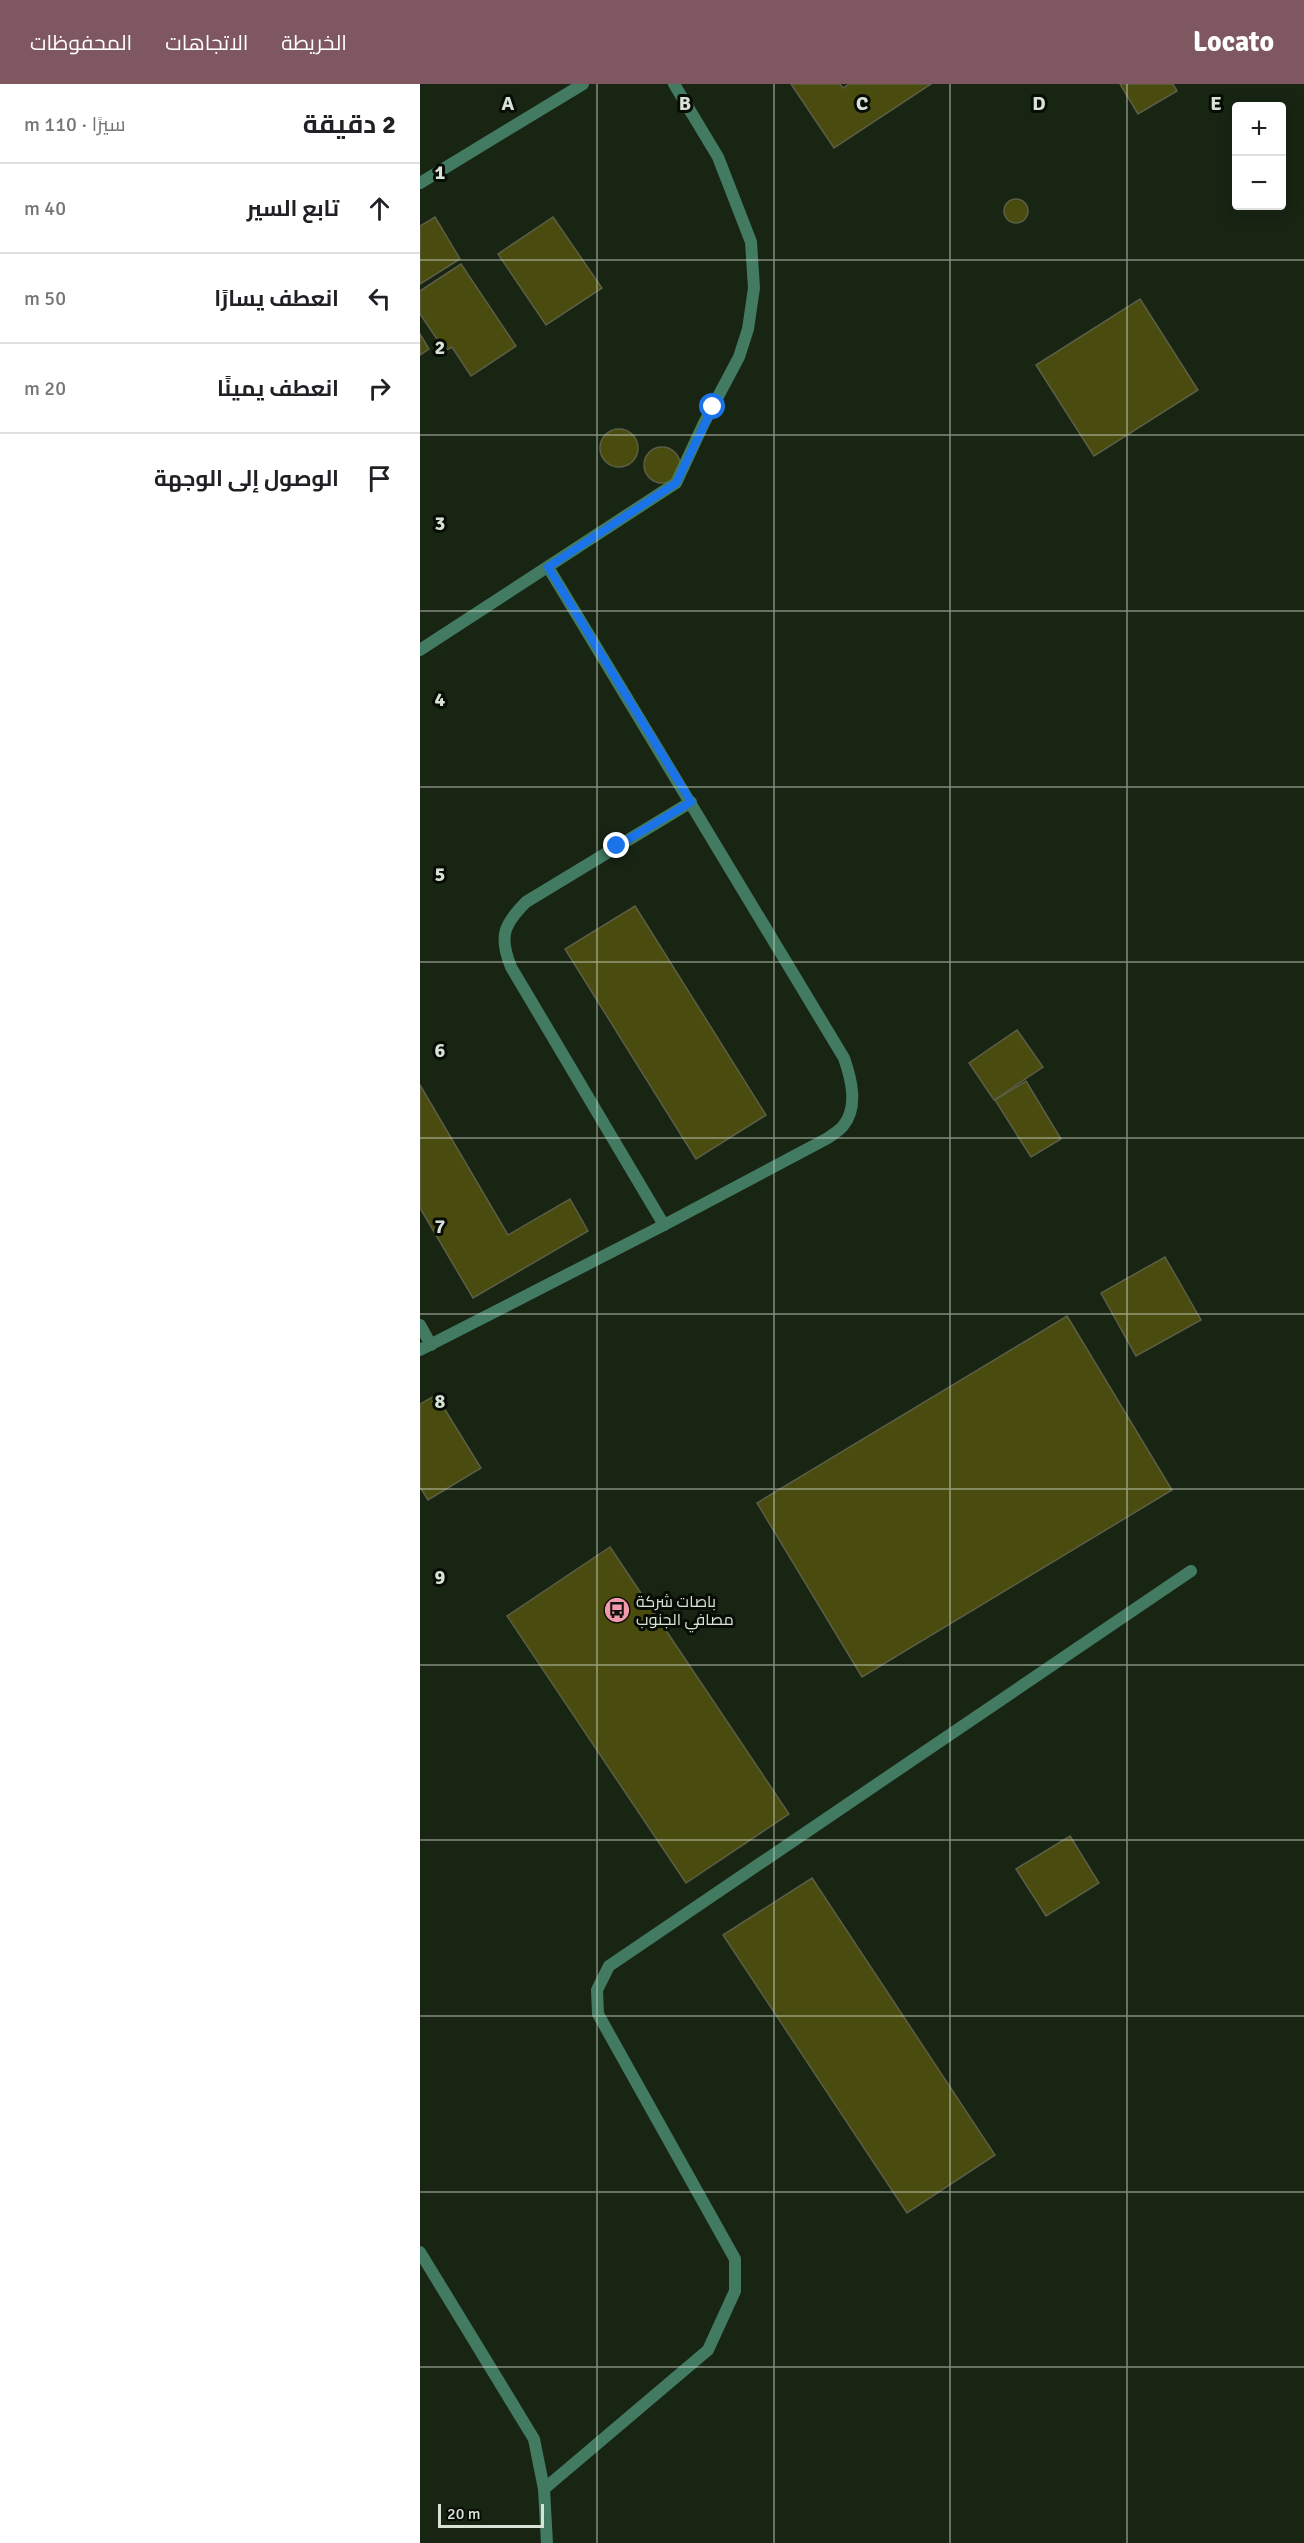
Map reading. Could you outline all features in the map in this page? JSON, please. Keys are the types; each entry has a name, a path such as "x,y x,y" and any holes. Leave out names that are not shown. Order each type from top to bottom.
{"lane":[{"path":"420,183 583,84"},
{"path":"420,650 676,483 739,357 748,329 754,288 751,242 718,157 674,84"},
{"path":"420,1325 425,1348 664,1226 828,1138 844,1125 852,1102 851,1079 844,1058 548,567"},
{"path":"664,1226 511,967 505,952 504,935 510,918 526,902 691,802"},
{"path":"544,2489 708,2350 735,2291 735,2259 598,2013 597,1990 609,1966 1191,1571"},
{"path":"420,2252 534,2439 544,2489 547,2543"}],"building":[{"path":"791,84 840,84 843,88 849,84 931,84 834,148"},
{"path":"1120,84 1173,84 1177,91 1138,114"},
{"path":"1016,199 1021,200 1027,206 1027,216 1021,222 1016,223 1011,222 1005,216 1004,211 1005,206 1011,200"},
{"path":"435,217 460,259 420,284 420,226"},
{"path":"553,217 602,288 546,325 498,254"},
{"path":"461,264 516,346 471,376 452,347 445,351 420,314 420,291"},
{"path":"1140,299 1198,390 1094,456 1036,365"},
{"path":"420,334 429,349 420,355"},
{"path":"619,429 632,435 638,448 632,461 619,467 606,461 600,448 606,435"},
{"path":"662,447 675,452 680,465 675,478 662,483 649,478 644,465 649,452"},
{"path":"635,906 766,1115 696,1159 565,949"},
{"path":"1017,1030 1043,1067 994,1100 969,1063"},
{"path":"1026,1081 1061,1139 1031,1157 995,1100"},
{"path":"420,1085 508,1235 570,1199 588,1231 473,1298 420,1208"},
{"path":"1165,1257 1201,1320 1136,1356 1101,1293"},
{"path":"1067,1316 1172,1490 862,1677 757,1503"},
{"path":"436,1395 481,1468 428,1500 420,1487 420,1404"},
{"path":"610,1547 789,1814 686,1883 507,1616"},
{"path":"1070,1836 1099,1883 1046,1916 1016,1869"},
{"path":"812,1878 995,2155 907,2213 723,1935"}],"place":[{"name":"باصات شركة مصافي الجنوب","path":"617,1610"}],"route":[{"path":"617,846 691,802 548,567 676,483 713,407"}]}
